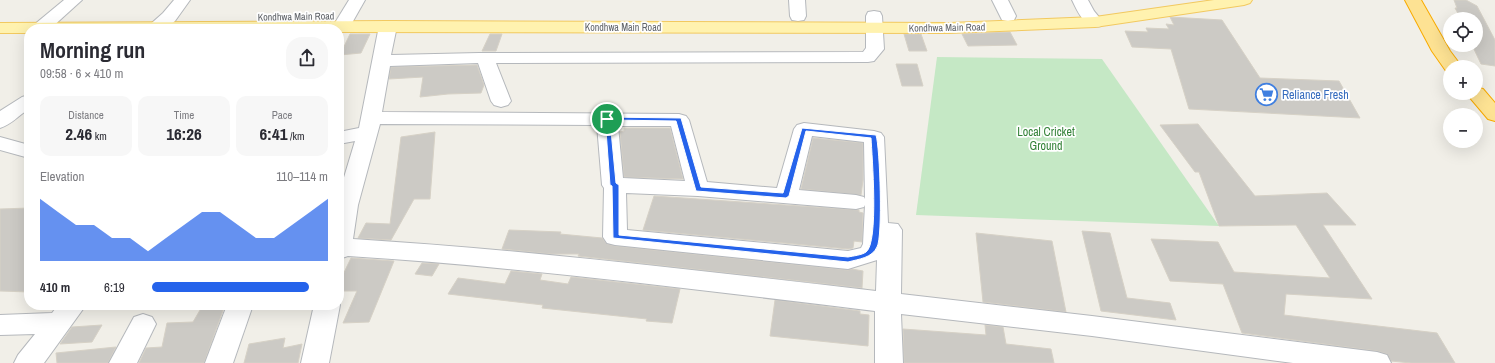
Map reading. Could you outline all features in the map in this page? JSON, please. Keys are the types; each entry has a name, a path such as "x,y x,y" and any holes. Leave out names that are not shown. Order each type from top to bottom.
{"highway":[{"path":"1413,2 1433,39 1448,60"},
{"path":"1482,100 1495,116"}],"main road":[{"name":"Kondhwa Main Road","path":"299,24 345,21 797,8 874,22 949,28 1167,0"},
{"name":"Kondhwa Main Road","path":"0,16 169,17 345,21 388,26 874,22 1087,11 1170,12 1244,0"},
{"name":"Kondhwa Main Road","path":"0,28 24,28"}],"street":[{"path":"46,24 74,0"},
{"path":"161,24 169,17 182,0"},
{"path":"345,21 357,0"},
{"path":"1000,0 1008,16"},
{"path":"382,61 485,58 868,57 875,49 874,22"},
{"path":"344,222 347,205 370,125 388,26"},
{"path":"485,58 501,101"},
{"path":"0,122 24,100"},
{"path":"607,119 613,185 615,185 615,237 848,260 869,254 875,246 878,209 874,137 804,129 786,196"},
{"path":"344,136 370,125 607,119 679,120 698,189"},
{"path":"0,143 24,150"},
{"path":"615,185 698,189 856,202"},
{"path":"889,363 888,303 890,230"},
{"path":"344,249 436,253 567,266 1092,326 1377,363"},
{"path":"219,363 238,310"},
{"path":"315,363 326,310"},
{"path":"0,325 66,314"},
{"path":"28,363 66,314"},
{"path":"123,363 143,324"}],"green space":[{"name":"Local Cricket Ground","path":"937,57 1102,59 1219,226 916,215"}],"building":[{"path":"1454,0 1466,0 1477,6 1480,12 1457,12 1455,8 1457,8"},
{"path":"1170,17 1222,20 1260,78 1339,81 1360,118 1189,109 1171,49 1132,47 1125,31 1148,32 1146,28 1169,29 1166,24 1174,25"},
{"path":"1483,17 1495,40 1495,66 1483,64 1483,60 1479,60 1475,52 1483,52"},
{"path":"1010,32 1017,45 968,46 962,34"},
{"path":"350,34 370,34 361,53 344,55 344,47"},
{"path":"490,34 502,34 496,51 482,51"},
{"path":"904,34 921,34 927,51 909,51"},
{"path":"896,64 917,64 923,86 902,86"},
{"path":"477,65 484,85 481,93 420,97 423,77 389,79 391,67"},
{"path":"1198,124 1255,196 1327,193 1356,225 1323,225 1372,299 1286,294 1284,315 1437,333 1455,363 1411,363 1391,361 1387,354 1377,351 1242,333 1223,284 1170,281 1151,239 1218,242 1234,272 1330,278 1296,225 1219,226 1199,172 1195,172 1160,125"},
{"path":"624,128 670,128 683,179 624,177 620,132 624,131"},
{"path":"435,132 430,199 414,199 391,240 358,238 366,223 390,224 401,137"},
{"path":"813,138 863,143 863,180 861,195 801,189"},
{"path":"654,196 859,210 859,212 863,213 862,242 854,241 853,248 848,249 643,230"},
{"path":"24,208 24,292 0,291 0,209"},
{"path":"509,230 561,232 560,234 602,238 607,244 615,246 848,270 852,269 863,271 862,288 578,256 579,254 551,254 502,249"},
{"path":"1082,231 1110,233 1127,298 1170,303 1176,320 1101,311"},
{"path":"976,233 1052,241 1066,312 983,302"},
{"path":"351,258 394,261 369,322 343,323 357,291 344,291 344,273"},
{"path":"422,263 439,264 432,276 415,274"},
{"path":"511,271 542,274 540,280 568,284 571,277 680,289 672,323 542,308 543,305 448,294 458,278 505,284"},
{"path":"775,300 860,311 860,314 869,315 868,346 770,336"},
{"path":"200,310 223,310 204,363 139,363 146,348 162,347 167,323 193,322"},
{"path":"102,325 92,342 60,344 72,327"},
{"path":"985,325 1003,327 1006,344 1051,349 1054,363 904,363 903,329 986,335"},
{"path":"285,338 283,348 302,344 298,363 244,363 249,344"},
{"path":"116,347 108,363 57,363 56,353"}],"place":[{"name":"Reliance Fresh","path":"1266,95"}],"route":[{"path":"607,119 679,120 698,189 786,196 804,129 874,137 878,209 875,246 869,254 848,260 615,237 615,185 613,185 607,119"}]}
